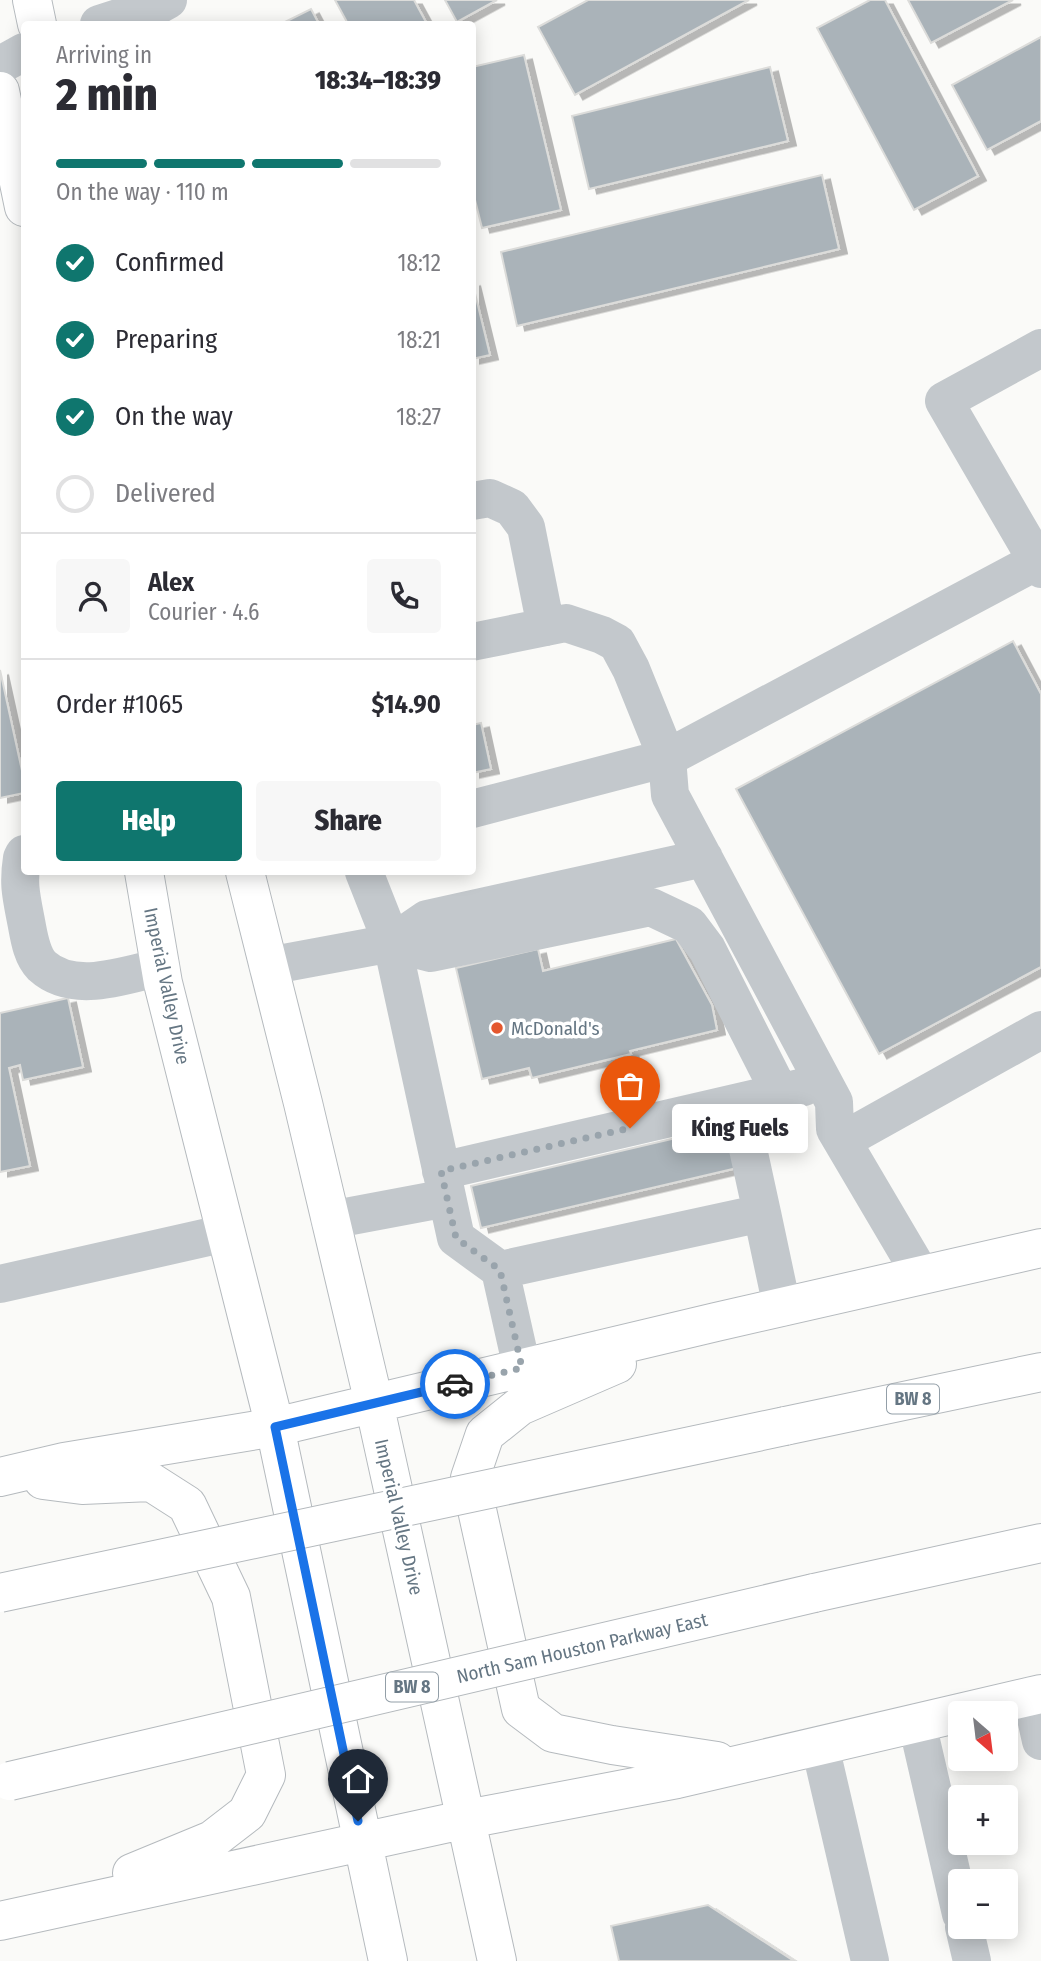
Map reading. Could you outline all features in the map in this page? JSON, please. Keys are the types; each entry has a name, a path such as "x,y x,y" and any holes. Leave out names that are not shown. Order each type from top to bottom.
{"main road":[{"path":"32,0 36,21"},
{"path":"0,91 21,192"},
{"name":"Imperial Valley Drive","path":"145,875 161,967 275,1427 388,1961"},
{"name":"Imperial Valley Drive","path":"246,875 374,1403 497,1961"},
{"path":"4,1476 64,1462 275,1427 1041,1248"},
{"path":"716,1322 520,1406 485,1434 470,1478 521,1709 553,1733 739,1765"},
{"name":"BW 8","path":"0,1593 1041,1372"},
{"path":"4,1476 82,1485 151,1482 187,1505 231,1597 266,1775 247,1814 212,1840 16,1917"},
{"name":"North Sam Houston Parkway East","path":"5,1782 814,1593 1041,1543"},
{"path":"16,1917 467,1819 677,1779 1036,1695"}],"lane":[{"path":"108,21 168,0"},
{"path":"0,65 21,54"},
{"path":"476,808 667,758 1039,565 944,401 1041,348"},
{"path":"476,500 490,498 512,508 526,527 546,627"},
{"path":"476,641 566,623 617,643 631,669 667,758 670,794 834,1102 835,1129 921,1275"},
{"path":"268,966 391,943 426,919 704,858"},
{"path":"21,866 19,881 31,945 41,965 63,978 97,981 161,967"},
{"path":"365,875 391,943 456,1238 500,1270 522,1368"},
{"path":"391,943 431,953 651,907 689,925 707,949 780,1093"},
{"path":"842,1141 1041,1030"},
{"path":"330,1220 444,1184 824,1082"},
{"path":"738,1103 782,1307"},
{"path":"500,1270 762,1213"},
{"path":"0,1284 226,1233"},
{"path":"1036,1695 1041,1741"},
{"path":"917,1723 951,1869"},
{"path":"820,1746 870,1961"},
{"path":"967,1939 972,1961"}],"building":[{"path":"335,0 414,0 425,21 346,21"},
{"path":"445,0 497,0 459,21"},
{"path":"588,0 749,0 575,95 538,27"},
{"path":"870,0 885,0 978,176 914,210 817,28"},
{"path":"908,0 1013,0 931,43"},
{"path":"311,9 317,21 287,21"},
{"path":"1041,37 1041,121 987,150 952,85"},
{"path":"524,55 561,210 482,228 476,204 476,66"},
{"path":"770,67 788,141 589,189 572,116"},
{"path":"822,175 839,249 517,326 501,252"},
{"path":"476,297 490,355 476,358"},
{"path":"1013,641 1041,694 1041,967 879,1054 736,789"},
{"path":"0,670 21,766 21,794 0,798"},
{"path":"481,723 491,769 476,772 476,724"},
{"path":"676,939 712,1005 717,1030 532,1078 529,1068 482,1079 456,968 538,949 543,971"},
{"path":"68,998 83,1067 23,1080 20,1065 9,1068 30,1166 0,1172 0,1013"},
{"path":"727,1126 737,1168 481,1228 471,1186"},
{"path":"708,1905 794,1961 619,1961 611,1926"}],"way so far":[{"path":"455,1384 522,1368 500,1270 456,1238 441,1171 630,1128"}],"place":[{"name":"McDonald's","path":"497,1028"},
{"name":"King Fuels","path":"630,1128"}],"route":[{"path":"358,1821 275,1427 455,1384"}]}
